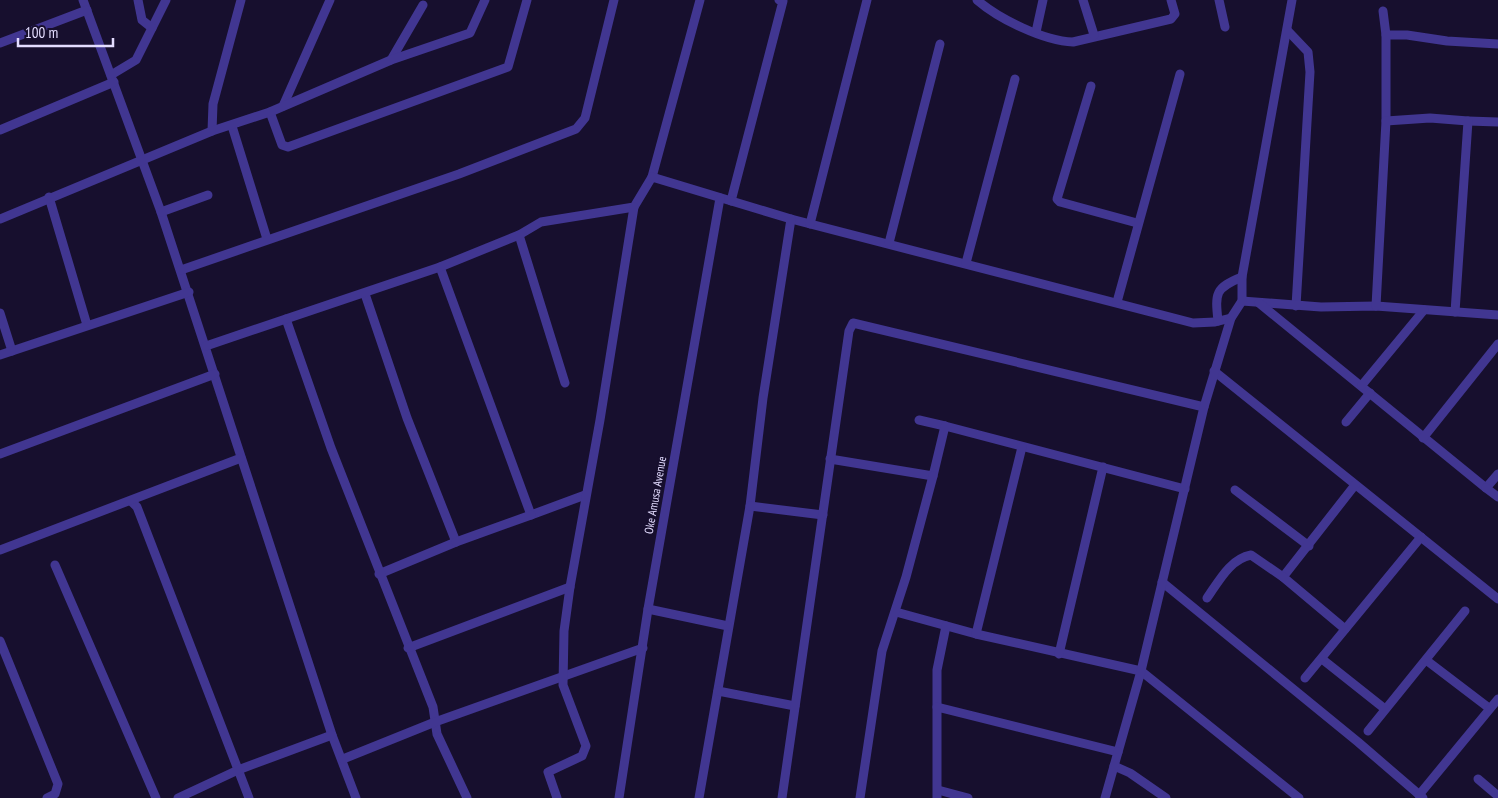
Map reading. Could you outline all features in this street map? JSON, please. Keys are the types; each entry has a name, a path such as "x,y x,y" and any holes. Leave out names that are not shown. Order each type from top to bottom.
{"street":[{"path":"83,0 143,159 189,292 241,458 278,564 332,735 343,759 356,798"},
{"path":"138,0 142,20 152,28"},
{"path":"0,130 113,78 136,60 166,0"},
{"path":"212,131 213,104 241,0"},
{"path":"284,106 330,0"},
{"path":"0,219 49,197 212,131 270,112 391,60 470,33 486,0"},
{"path":"270,112 282,145 288,147 508,67 527,0"},
{"path":"181,270 460,174 576,129 585,118 614,0"},
{"path":"556,798 548,772 582,756 586,746 563,685 562,676 570,587 585,495 600,420 634,207 652,177 700,0"},
{"path":"732,201 782,0"},
{"path":"810,224 867,0"},
{"path":"977,0 1000,17 1036,32 1068,42 1081,41 1094,36 1171,19 1175,14 1171,0"},
{"path":"1036,32 1042,0"},
{"path":"1083,0 1094,36"},
{"path":"1219,0 1225,27"},
{"path":"1105,798 1140,671 1204,407 1231,318 1242,301 1242,278 1288,31 1292,0"},
{"path":"391,60 423,5"},
{"path":"0,43 87,10"},
{"path":"1376,306 1386,121 1386,35 1383,11"},
{"path":"1288,31 1308,52 1310,72 1296,306"},
{"path":"1386,35 1407,35 1447,41 1498,44"},
{"path":"889,243 940,44"},
{"path":"1117,302 1137,223 1180,74"},
{"path":"966,264 1015,79"},
{"path":"1090,86 1057,199 1060,202 1137,223"},
{"path":"1386,121 1430,118 1498,122"},
{"path":"1455,312 1468,121"},
{"path":"232,126 267,240"},
{"path":"652,177 791,219 1193,323 1231,318"},
{"path":"161,212 208,195"},
{"path":"49,197 87,325"},
{"name":"Oke Amusa Avenue","path":"619,798 648,609 720,198"},
{"path":"206,346 365,294 440,267 519,235 533,226 550,220 634,207"},
{"path":"699,798 750,506 763,398 791,219"},
{"path":"519,235 566,383"},
{"path":"440,267 531,514"},
{"path":"1218,321 1217,293 1222,287 1242,278"},
{"path":"0,355 189,292"},
{"path":"365,294 407,418 456,542"},
{"path":"1242,301 1296,306 1376,306 1498,314"},
{"path":"1259,302 1362,385 1423,438 1498,497"},
{"path":"1362,385 1424,310"},
{"path":"0,314 12,351"},
{"path":"286,319 378,574 433,706 437,734 467,798"},
{"path":"783,798 830,459 849,331 853,323 1204,407"},
{"path":"1423,438 1498,344"},
{"path":"1214,371 1498,599"},
{"path":"0,454 215,374"},
{"path":"1346,422 1370,393"},
{"path":"919,420 1185,489"},
{"path":"860,798 882,651 896,612 945,426"},
{"path":"976,634 1022,447"},
{"path":"0,550 241,458"},
{"path":"830,459 933,476"},
{"path":"1059,654 1102,467"},
{"path":"1486,488 1498,474"},
{"path":"1282,577 1309,546 1355,485"},
{"path":"1235,490 1309,546"},
{"path":"378,574 456,542 585,495"},
{"path":"131,501 137,507 249,798"},
{"path":"750,506 822,515"},
{"path":"1305,678 1420,537"},
{"path":"1207,598 1233,564 1244,556 1257,557 1344,629"},
{"path":"55,565 156,798"},
{"path":"1162,582 1358,742 1421,796 1495,703 1426,660"},
{"path":"408,648 570,587"},
{"path":"648,609 728,626"},
{"path":"1368,731 1465,611"},
{"path":"896,612 976,634 1140,671 1299,798"},
{"path":"946,626 937,670 938,794 968,798"},
{"path":"0,641 58,784 55,794 48,798"},
{"path":"343,759 435,722 643,648"},
{"path":"1322,659 1385,709"},
{"path":"718,692 795,706"},
{"path":"937,707 1118,752"},
{"path":"178,798 238,770 332,735"},
{"path":"1114,766 1130,774 1166,798"},
{"path":"1478,779 1498,796"},
{"path":"1282,798 1288,790"}]}
